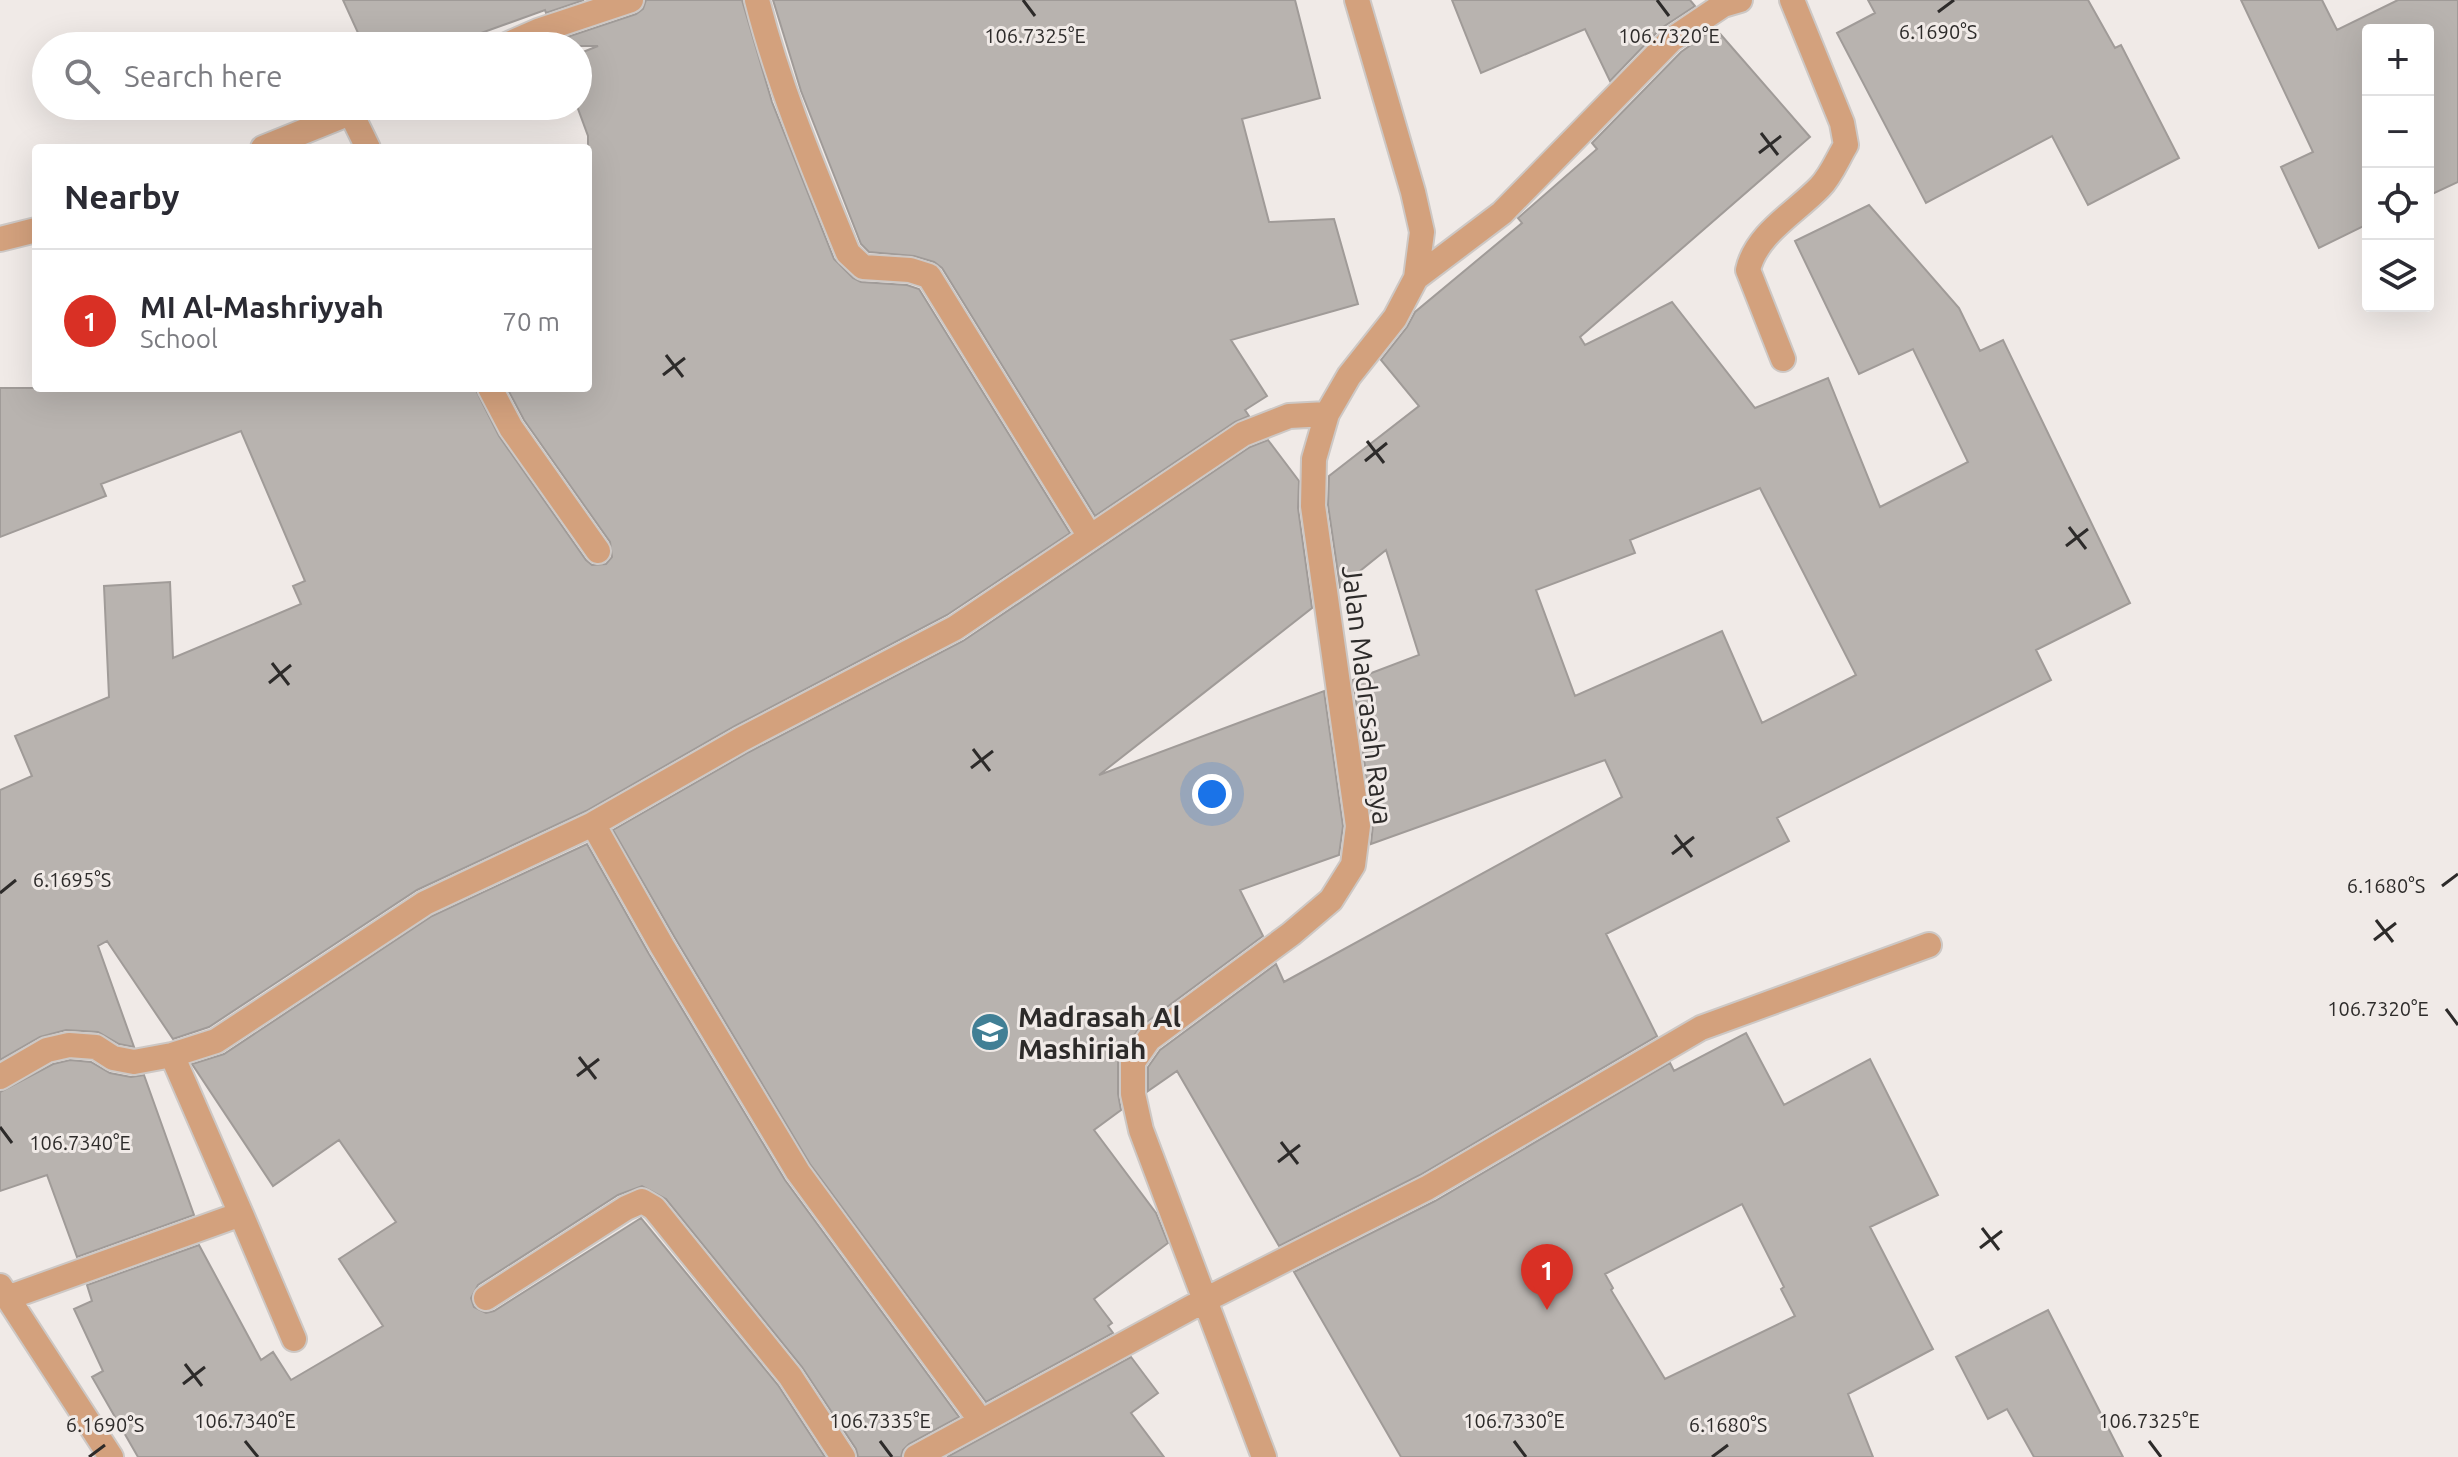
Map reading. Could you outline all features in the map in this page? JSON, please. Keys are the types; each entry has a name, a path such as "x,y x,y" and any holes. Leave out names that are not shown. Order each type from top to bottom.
{"street":[{"path":"536,32 631,0"},
{"path":"757,0 801,139 848,253 863,267 910,270 929,276 1089,535"},
{"path":"1357,0 1422,232 1416,278"},
{"path":"1416,278 1502,213 1671,40 1723,5 1740,0"},
{"path":"1783,359 1748,270 1751,255 1791,211 1821,186 1846,145 1842,123 1792,0"},
{"path":"273,144 334,120"},
{"path":"361,120 367,144"},
{"path":"0,239 32,231"},
{"name":"Jalan Madrasah Raya","path":"1264,1457 1141,1130 1133,1094 1133,1062 1149,1039 1291,934 1331,900 1353,865 1358,826 1313,506 1314,459 1327,414 1349,376 1395,318 1416,278"},
{"path":"492,392 511,428 598,551"},
{"path":"0,1077 47,1050 69,1045 96,1047 113,1058 134,1062 172,1055 216,1041 425,903 593,824 742,739 955,628 1243,434 1289,416 1327,414"},
{"path":"593,824 662,946 798,1172 981,1421"},
{"path":"916,1457 1205,1300 1427,1188 1701,1028 1929,945"},
{"path":"172,1055 294,1339"},
{"path":"486,1298 626,1208 642,1201 654,1208 771,1351 843,1457"},
{"path":"111,1457 4,1292 241,1214"}],"building":[{"path":"343,0 584,0 484,32 358,32"},
{"path":"646,0 742,0 772,102 834,259 861,282 907,285 919,289 1070,533 947,615 735,726 586,811 417,890 209,1027 173,1039 107,941 98,946 134,1047 119,1044 98,1032 66,1030 40,1037 0,1060 0,790 32,776 15,736 109,697 104,586 170,582 173,658 301,604 293,586 305,581 241,431 101,484 106,496 0,537 0,388 32,388 32,392 477,392 499,436 586,560 592,565 606,564 612,557 610,542 524,420 509,392 592,392 592,144 588,144 582,120 592,120 592,48 598,46 592,46 592,32 582,32 643,9"},
{"path":"773,0 1295,0 1320,98 1242,119 1269,222 1334,219 1358,304 1231,340 1267,396 1245,410 1249,416 1235,422 1095,516 942,268 914,256 869,252 861,244 801,91"},
{"path":"1452,0 1690,0 1695,6 1660,29 1610,81 1585,29 1481,73"},
{"path":"1868,0 2088,0 2115,48 2121,45 2179,158 2088,205 2052,136 1926,203 1837,33 1875,13"},
{"path":"2241,0 2322,0 2337,30 2398,0 2458,0 2458,182 2434,193 2434,24 2362,24 2362,227 2319,248 2281,167 2313,152"},
{"path":"1715,28 1810,137 1580,337 1585,345 1672,302 1755,408 1828,378 1880,507 1968,462 1913,349 1859,374 1795,241 1869,205 1959,308 1980,351 2003,340 2130,603 2036,650 2051,680 1777,818 1789,841 1606,934 1657,1036 1420,1175 1279,1246 1177,1071 1148,1091 1148,1067 1160,1050 1276,964 1284,982 1622,797 1605,760 1371,844 1373,824 1353,680 1419,655 1386,550 1340,587 1328,505 1329,476 1419,406 1381,360 1415,312 1522,223 1518,218 1597,149 1592,143 1681,52","holes":["1760,488 1856,675 1762,723 1722,631 1575,696 1536,590 1635,553 1630,540"]},
{"path":"1268,440 1299,481 1298,508 1312,608 1099,775 1324,691 1343,826 1339,855 1240,890 1263,936 1140,1027 1121,1053 1118,1094 1121,1110 1094,1130 1156,1213 1168,1243 1094,1299 1112,1323 1108,1326 1113,1333 986,1402 810,1164 613,830 749,752 963,641 1250,447"},
{"path":"587,844 649,954 785,1180 959,1417 909,1444 901,1457 858,1457 856,1449 802,1367 666,1199 642,1186 618,1195 478,1285 471,1298 474,1307 486,1313 494,1311 641,1218 778,1385 825,1457 138,1457 92,1377 103,1371 74,1309 92,1301 87,1285 199,1245 261,1360 273,1352 291,1380 383,1326 339,1259 396,1222 339,1140 273,1186 192,1064 224,1054 432,916"},
{"path":"1746,1033 1784,1105 1870,1059 1938,1195 1870,1227 1933,1349 1848,1394 1873,1457 1401,1457 1294,1272 1435,1201 1670,1063 1674,1071","holes":["1742,1204 1784,1287 1781,1289 1795,1316 1665,1379 1611,1290 1613,1288 1605,1274"]},
{"path":"70,1060 91,1062 110,1073 131,1077 144,1075 194,1215 77,1257 47,1175 0,1191 0,1092 53,1064"},
{"path":"2048,1310 2123,1457 2034,1457 2007,1409 1988,1419 1956,1357"},
{"path":"1131,1357 1158,1393 1131,1413 1164,1457 947,1457"}],"place":[{"name":"Madrasah Al Mashiriah","path":"990,1032"},
{"name":"MI Al-Mashriyyah","path":"1547,1310"}]}
